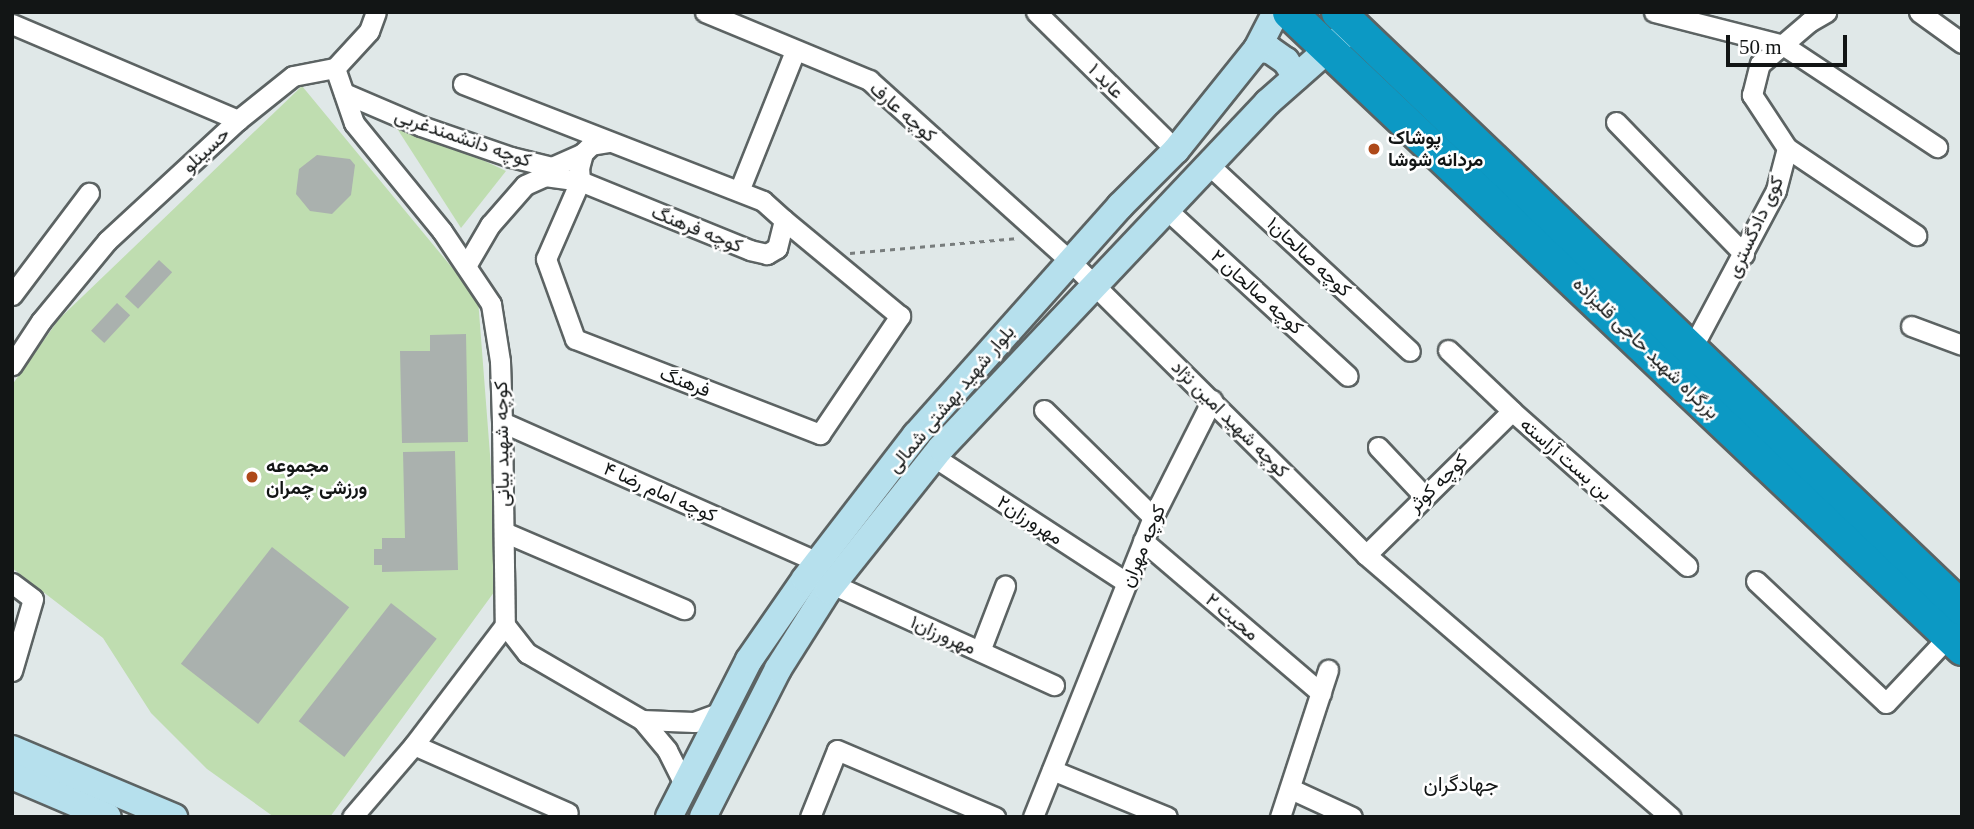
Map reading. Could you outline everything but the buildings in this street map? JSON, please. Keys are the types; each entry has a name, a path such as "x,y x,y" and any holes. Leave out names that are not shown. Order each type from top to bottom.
{"highway":[{"path":"1290,12 1344,25"},
{"name":"بزرگراه شهید حاجی قلیزاده","path":"1344,25 1691,350 1957,631"},
{"name":"بزرگراه شهید حاجی قلیزاده","path":"1344,25 1957,631"}],"main road":[{"name":"بلوار شهید بهشتی شمالی","path":"703,817 825,573 916,435 1070,261 1176,150 1257,49 1276,12"},
{"name":"بلوار شهید بهشتی شمالی","path":"670,817 749,660 825,573 1165,208 1344,25"},
{"path":"1257,49 1270,50 1286,61 1296,77"},
{"path":"12,749 174,817"},
{"path":"12,776 108,817"}],"street":[{"path":"239,120 293,76 335,68 369,31 376,12"},
{"name":"کوچه عارف","path":"705,12 869,80 1070,261"},
{"name":"عابد ۱","path":"1036,12 1176,150"},
{"path":"1654,12 1783,44 1937,147"},
{"path":"1826,12 1809,22 1760,64 1752,95 1787,148 1916,235"},
{"path":"1919,12 1962,43"},
{"name":"حسینلو","path":"12,24 239,120 107,242 41,321 12,365"},
{"path":"739,191 795,51"},
{"name":"کوچه شهید بیانی","path":"335,68 354,123 442,231 491,304 500,361 505,625"},
{"path":"463,84 763,201 826,255"},
{"name":"کوچه دانشمندغربی","path":"344,93 421,126 512,157 552,167 583,153"},
{"path":"1616,122 1744,254"},
{"path":"466,266 490,225 525,184 545,176 580,181 579,168 583,153 591,145 608,142"},
{"name":"کوی دادگستری","path":"1691,350 1776,190 1787,148"},
{"name":"کوچه صالحان۱","path":"1208,164 1410,351"},
{"name":"کوچه فرهنگ","path":"580,181 750,250 767,254 777,248 784,220"},
{"name":"فرهنگ","path":"580,181 546,259 575,339 820,434 900,316 826,255"},
{"path":"12,295 89,193"},
{"name":"کوچه صالحان ۲","path":"1165,208 1348,376"},
{"name":"کوچه شهید امین نژاد","path":"1070,261 1366,555 1671,817"},
{"path":"1911,326 1962,345"},
{"name":"بن بست آراسته","path":"1448,350 1512,411 1687,566"},
{"name":"کوچه مهران","path":"1033,817 1153,517 1212,400"},
{"path":"1044,410 1153,517"},
{"name":"کوچه کوثر","path":"1366,555 1512,411"},
{"name":"کوچه امام رضا ۴","path":"502,422 825,573"},
{"path":"1378,447 1424,496"},
{"name":"مهرورزان۲","path":"934,457 1126,583"},
{"path":"504,532 684,609"},
{"name":"محبت ۲","path":"1143,541 1321,693"},
{"name":"مهرورزان۱","path":"825,573 1054,685"},
{"path":"1756,581 1886,703 1957,631"},
{"path":"12,583 33,599 15,663"},
{"path":"980,651 1005,586"},
{"path":"352,817 414,746 505,625 527,653 642,720 667,750 685,786"},
{"path":"1280,817 1292,789 1328,670"},
{"path":"642,720 694,722 725,711"},
{"path":"414,746 568,814"},
{"path":"810,817 836,750 995,817"},
{"path":"1052,770 1167,817"},
{"path":"1292,789 1352,817"}],"path":[{"path":"826,255 1042,236"}],"green space":[{"name":"مجموعه ورزشی چمران","path":"302,86 478,299 500,584 330,817 274,817 207,769 151,713 103,638 12,568 12,385 59,319"},
{"path":"389,116 506,171 461,228"}],"place":[{"name":"پوشاک مردانه شوشا","path":"1374,149"},
{"name":"مجموعه ورزشی چمران","path":"252,477"}],"district":[{"name":"جهادگران","path":"1461,784"}]}
